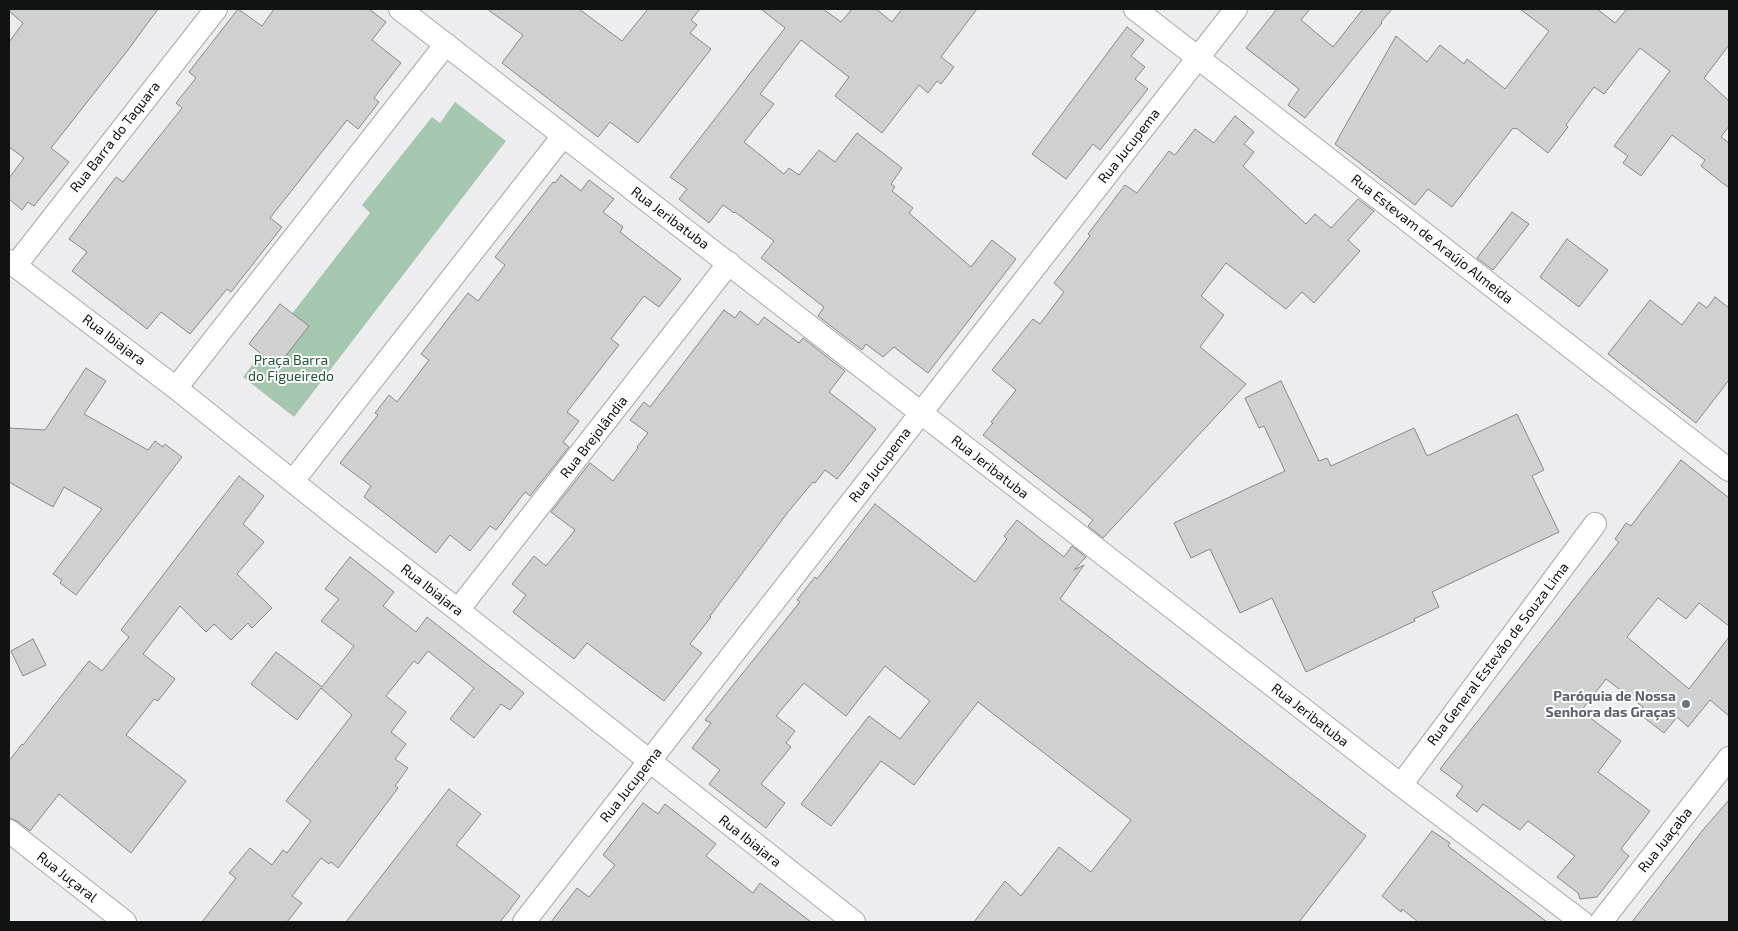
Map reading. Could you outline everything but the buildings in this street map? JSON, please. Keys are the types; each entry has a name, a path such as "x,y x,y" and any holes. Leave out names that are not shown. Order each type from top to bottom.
{"street":[{"name":"Rua Barra do Taquara","path":"12,263 216,9"},
{"name":"Rua Jeribatuba","path":"400,9 1401,785 1582,922"},
{"name":"Rua Estevam de Araújo Almeida","path":"1135,9 1729,470"},
{"name":"Rua Jucupema","path":"524,922 1236,9"},
{"path":"176,388 446,44"},
{"path":"293,481 563,136"},
{"name":"Rua Ibiajara","path":"12,263 176,388 336,516 854,922"},
{"name":"Rua Brejolândia","path":"458,610 729,263"},
{"name":"Rua General Estevão de Souza Lima","path":"1401,785 1594,524"},
{"name":"Rua Juaçaba","path":"1601,922 1729,758"},
{"name":"Rua Juçaral","path":"9,831 125,922"}],"green space":[{"name":"Praça Barra do Figueiredo","path":"455,102 506,141 294,417 243,377 370,213 362,205 432,117 440,123"}],"place":[{"name":"Paróquia de Nossa Senhora das Graças","path":"1686,704"}]}
